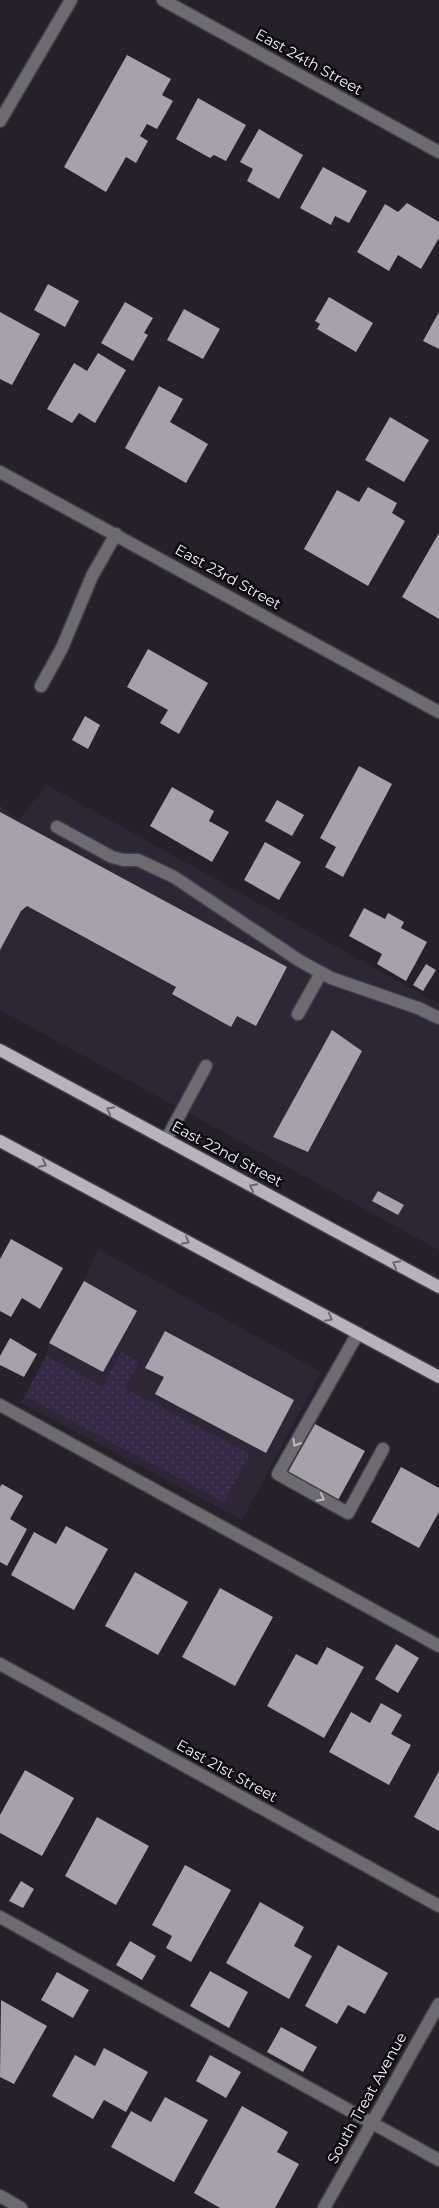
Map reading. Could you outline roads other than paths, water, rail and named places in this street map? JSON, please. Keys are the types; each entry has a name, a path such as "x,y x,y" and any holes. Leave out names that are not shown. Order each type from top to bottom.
{"main road":[{"name":"East 22nd Street","path":"0,1050 439,1287"},
{"path":"0,1141 439,1376"}],"street":[{"path":"0,122 71,0"},
{"name":"East 24th Street","path":"163,0 439,152"},
{"name":"East 23rd Street","path":"0,472 439,712"},
{"path":"41,686 62,648 92,576 116,534"},
{"path":"57,827 112,857 124,860 138,860 174,877 330,978 418,1008 439,1018"},
{"path":"298,1014 321,973"},
{"path":"166,1140 206,1066"},
{"path":"358,1333 278,1474 348,1513 383,1450"},
{"path":"0,1405 439,1646"},
{"name":"East 21st Street","path":"0,1664 439,1906"},
{"path":"0,1917 439,2160"},
{"name":"South Treat Avenue","path":"324,2208 439,2004"},
{"path":"0,2196 21,2208"}]}
